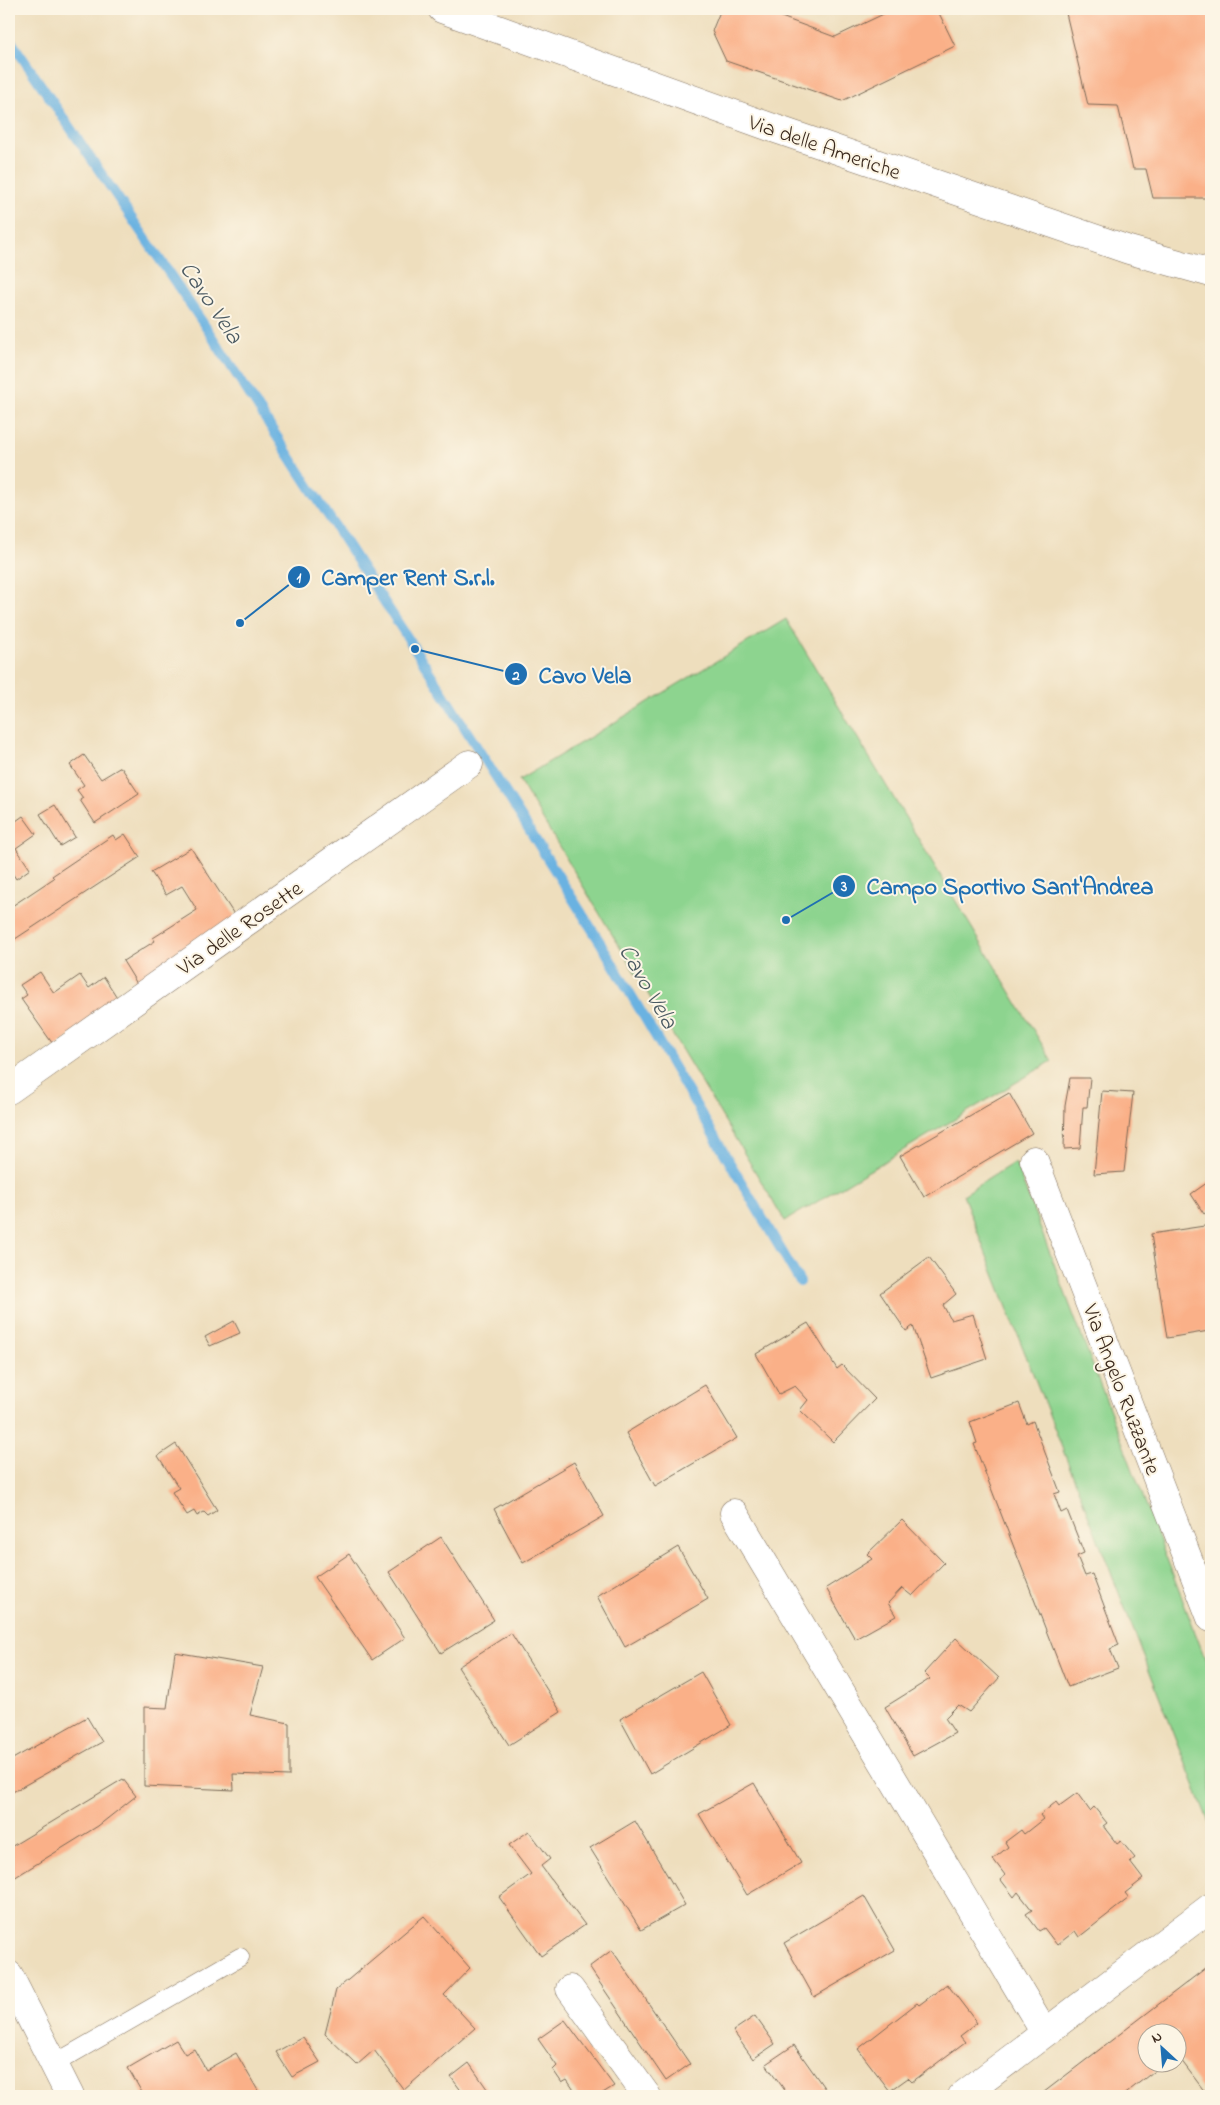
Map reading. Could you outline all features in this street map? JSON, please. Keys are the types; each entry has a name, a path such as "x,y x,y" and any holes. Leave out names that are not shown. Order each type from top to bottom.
{"street":[{"name":"Via delle Americhe","path":"442,9 811,141 1129,250 1211,273"},
{"name":"Via delle Rosette","path":"9,1090 469,764"},
{"name":"Via Angelo Ruzzante","path":"1034,1160 1211,1618"},
{"path":"734,1513 1045,2033"},
{"path":"962,2096 1211,1907"},
{"path":"9,1975 70,2096"},
{"path":"570,1989 647,2096"}],"lane":[{"path":"54,2064 240,1957"}],"green space":[{"path":"786,619 1052,1061 785,1221 519,780"},
{"path":"1015,1162 1211,1674 1211,1828 963,1195"}],"building":[{"path":"721,9 760,9 835,37 894,9 937,9 955,46 842,101 726,61 712,31"},
{"path":"1065,9 1211,9 1211,198 1153,198 1146,169 1133,169 1118,106 1088,105"},
{"path":"84,755 101,779 121,767 139,794 95,823 80,800 83,798 77,790 84,785 70,765"},
{"path":"55,805 75,837 60,846 40,814"},
{"path":"23,816 36,834 16,848 30,869 16,879 9,868 9,826"},
{"path":"125,834 140,857 9,943 9,908 113,835 116,840"},
{"path":"191,848 239,922 139,987 123,961 155,941 153,938 197,910 182,886 166,895 151,872"},
{"path":"40,972 54,993 80,975 89,988 104,977 120,1002 55,1047 21,999 27,995 20,985"},
{"path":"1070,1078 1090,1078 1087,1107 1083,1107 1080,1148 1064,1149 1065,1106"},
{"path":"1102,1091 1133,1093 1124,1172 1094,1174"},
{"path":"1009,1093 1032,1133 924,1197 900,1156"},
{"path":"1211,1180 1211,1209 1204,1214 1191,1194"},
{"path":"1211,1225 1211,1337 1209,1331 1167,1338 1151,1234"},
{"path":"929,1257 956,1294 943,1305 951,1320 973,1314 987,1359 931,1378 913,1326 906,1331 880,1293"},
{"path":"234,1321 240,1333 210,1346 205,1337"},
{"path":"808,1323 837,1369 842,1365 875,1399 833,1442 800,1410 808,1400 795,1386 779,1394 756,1354"},
{"path":"705,1385 737,1438 655,1486 626,1433"},
{"path":"1019,1403 1027,1424 1033,1421 1060,1492 1054,1494 1061,1513 1067,1510 1084,1553 1077,1556 1085,1576 1092,1574 1119,1645 1110,1649 1118,1668 1068,1687 974,1444 977,1443 970,1422"},
{"path":"176,1444 217,1510 208,1516 204,1512 197,1516 194,1511 187,1515 172,1492 179,1488 158,1456"},
{"path":"574,1462 604,1516 523,1563 494,1509"},
{"path":"902,1520 944,1563 912,1596 902,1588 888,1603 896,1616 855,1639 826,1588 872,1559 867,1554"},
{"path":"441,1537 494,1620 441,1653 389,1572"},
{"path":"678,1547 708,1599 625,1647 597,1596"},
{"path":"349,1554 405,1638 372,1660 315,1577"},
{"path":"511,1633 561,1712 509,1745 458,1667"},
{"path":"956,1638 999,1678 969,1712 958,1705 945,1718 955,1733 913,1756 885,1707 930,1679 924,1673"},
{"path":"175,1652 263,1667 250,1715 289,1723 289,1776 233,1774 234,1790 144,1786 144,1707 167,1708"},
{"path":"701,1672 731,1725 650,1774 620,1719"},
{"path":"87,1717 102,1742 9,1794 9,1761"},
{"path":"123,1779 136,1796 98,1826 9,1881 9,1848"},
{"path":"754,1783 801,1863 747,1895 699,1814"},
{"path":"1077,1793 1090,1811 1094,1807 1107,1823 1103,1826 1117,1844 1121,1841 1135,1858 1130,1862 1143,1879 1125,1893 1129,1898 1079,1937 1075,1931 1057,1945 1044,1928 1039,1931 1026,1914 1032,1910 1018,1892 1014,1897 1001,1880 1005,1875 993,1859 1008,1847 1005,1842 1021,1830 1024,1834 1043,1819 1040,1815 1056,1802 1059,1806"},
{"path":"635,1821 685,1905 641,1930 590,1848"},
{"path":"529,1831 550,1859 541,1866 585,1925 541,1956 499,1897 531,1874 509,1845"},
{"path":"864,1896 895,1950 814,1997 784,1943"},
{"path":"424,1916 470,1968 444,1995 475,2028 404,2090 374,2050 357,2065 325,2034 336,1990"},
{"path":"612,1950 690,2064 666,2081 589,1967"},
{"path":"1211,1964 1211,2096 1208,2096 1188,2069 1188,2022 1138,2022 1138,2072 1153,2072 1122,2096 1039,2096"},
{"path":"947,1984 977,2023 960,2036 965,2042 912,2082 908,2078 890,2091 858,2049 917,2003 919,2005"},
{"path":"755,2016 775,2044 753,2059 733,2031"},
{"path":"565,2020 614,2086 598,2096 578,2096 567,2080 562,2083 553,2070 557,2066 538,2039"},
{"path":"303,2037 320,2062 292,2077 276,2052"},
{"path":"176,2040 185,2054 194,2049 206,2070 236,2053 260,2094 256,2096 181,2096 180,2094 177,2096 144,2096 128,2068"},
{"path":"794,2045 830,2096 789,2096 766,2064"},
{"path":"469,2063 492,2096 465,2096 451,2077"}],"waterway":[{"name":"Cavo Vela","path":"9,38 203,323 415,649 600,942 800,1282"}],"place":[{"name":"Camper Rent S.r.l.","path":"240,623"},
{"name":"Cavo Vela","path":"415,649"},
{"name":"Campo Sportivo Sant'Andrea","path":"786,920"}]}
